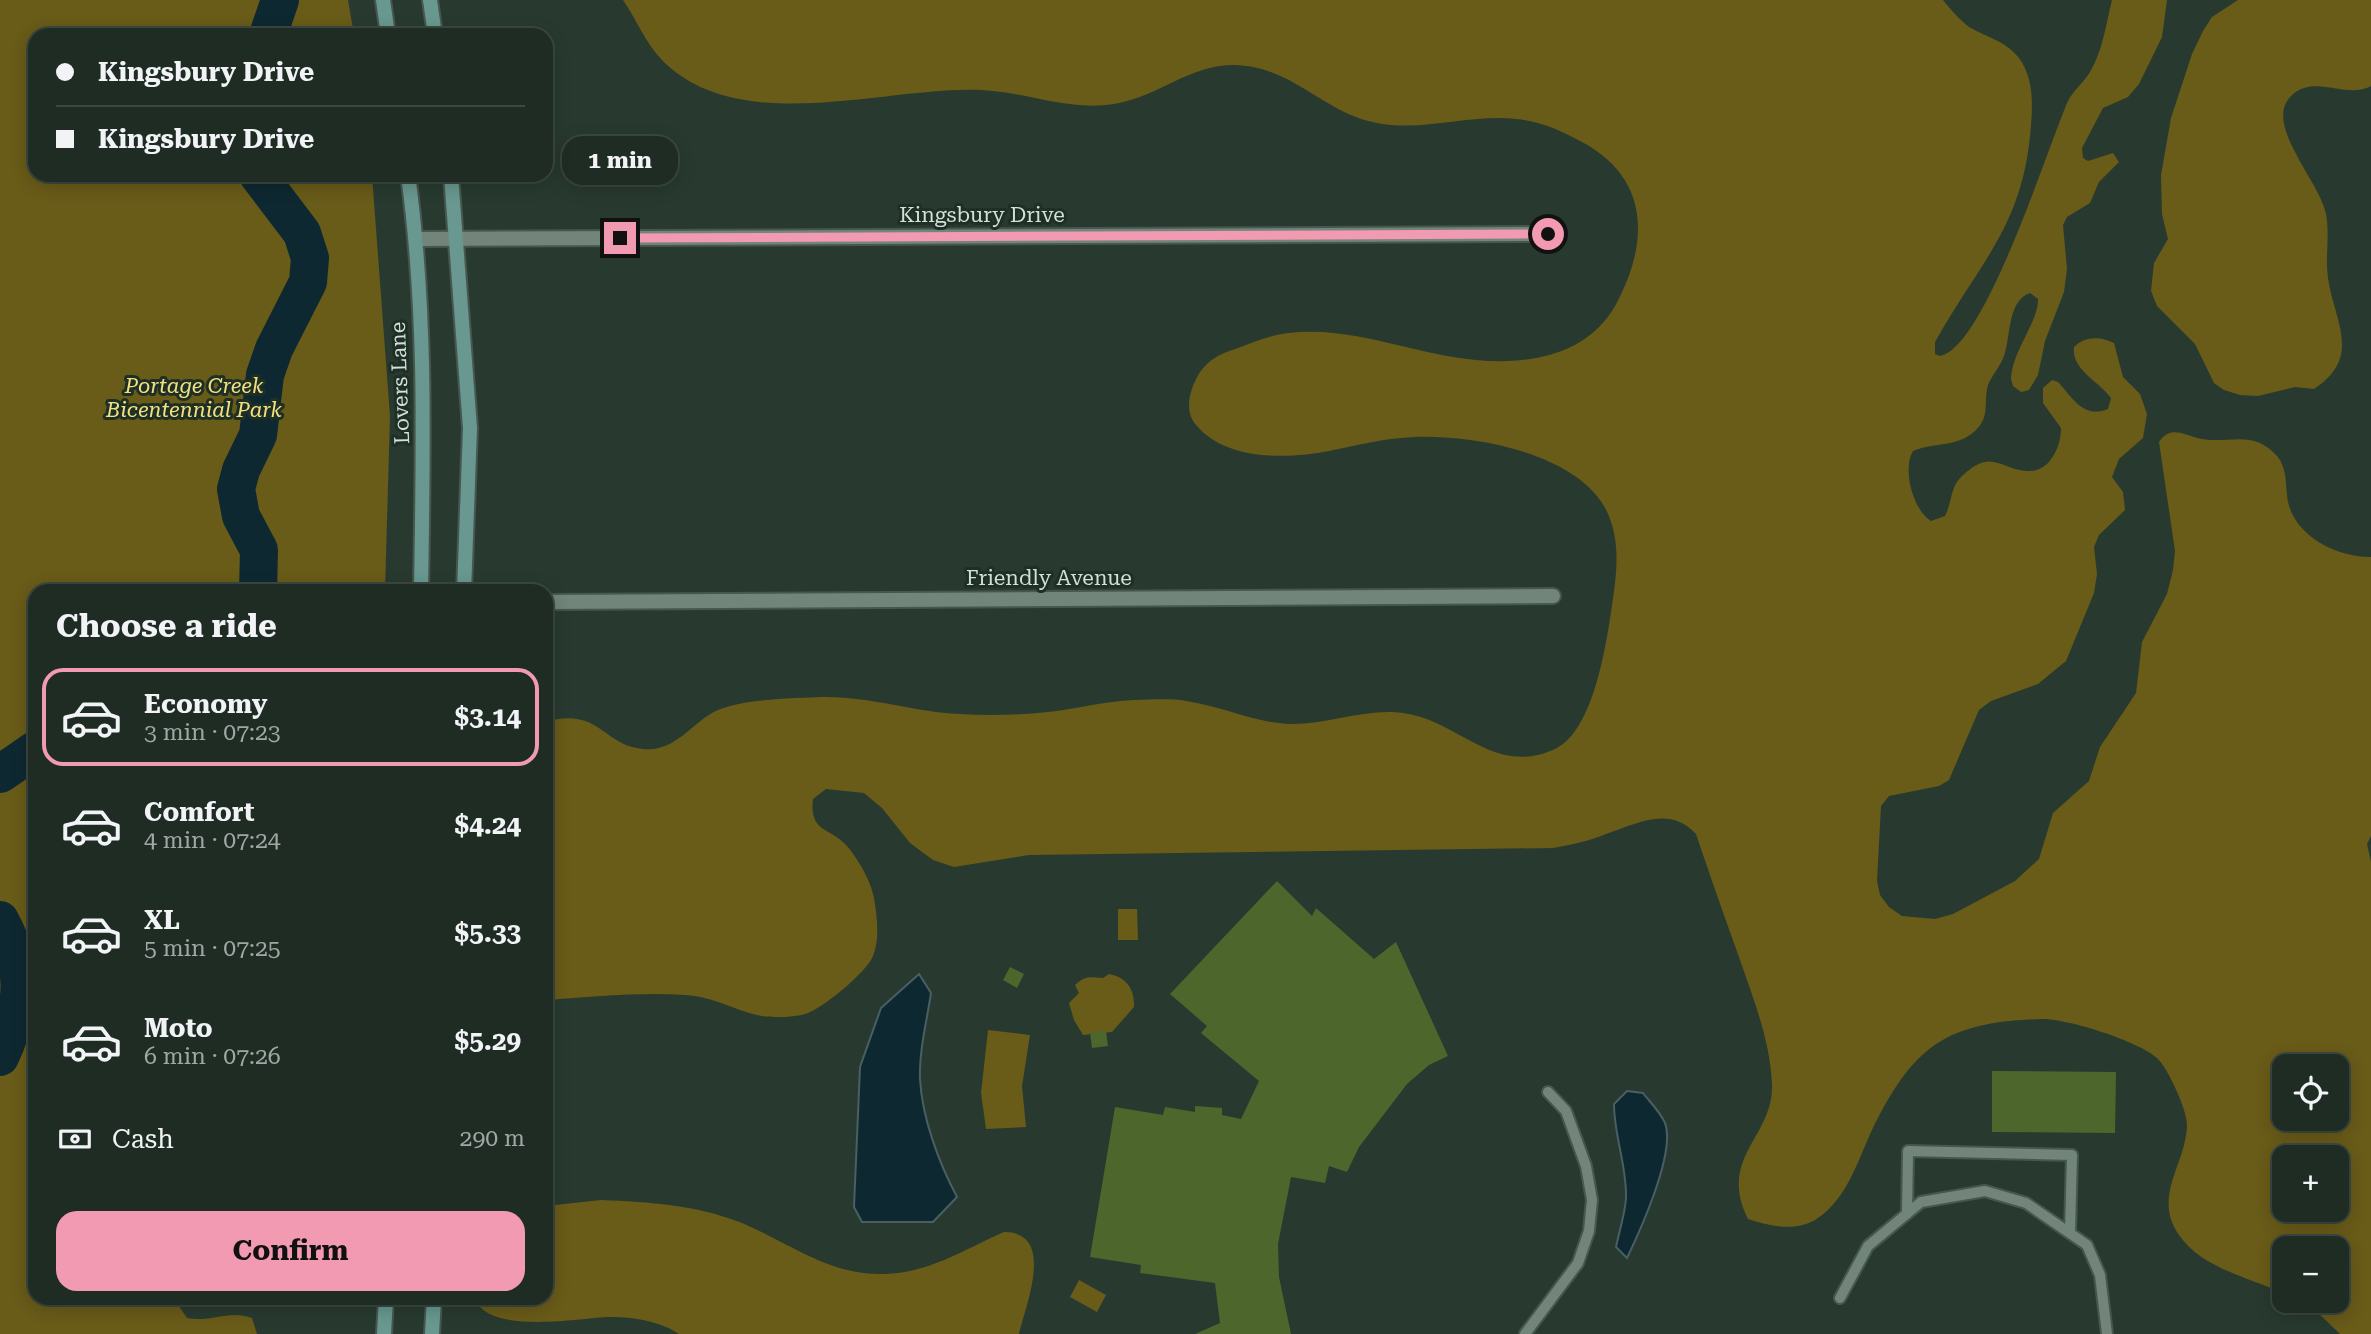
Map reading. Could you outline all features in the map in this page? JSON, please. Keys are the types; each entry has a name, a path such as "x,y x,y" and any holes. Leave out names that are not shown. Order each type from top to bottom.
{"street":[{"path":"383,0 387,28"},
{"path":"430,0 434,28"},
{"name":"Lovers Lane","path":"409,182 417,239 424,432 421,584"},
{"path":"452,182 470,428 464,584"},
{"name":"Kingsbury Drive","path":"417,239 1548,234"},
{"name":"Friendly Avenue","path":"553,601 1553,596"},
{"path":"384,1334 386,1305"},
{"path":"432,1334 433,1305"}],"lane":[{"path":"1525,1334 1578,1263 1589,1231 1592,1199 1586,1166 1566,1111 1548,1092"},
{"path":"1907,1214 1908,1151 2072,1155 2070,1233"},
{"path":"1840,1298 1868,1246 1922,1202 1985,1191 2026,1203 2087,1245 2100,1275 2107,1334"}],"green space":[{"name":"Portage Creek Bicentennial Park","path":"0,0 348,0 353,28 28,28 28,182 373,182 390,416 385,584 28,584 28,1305 178,1305 187,1318 236,1315 252,1318 257,1334 0,1334"},
{"path":"623,0 1943,0 1969,27 2002,43 2019,58 2027,73 2032,108 2027,160 2020,190 1998,240 1935,342 1935,354 1940,356 1958,345 1995,284 2068,101 2090,72 2098,55 2112,0 2167,0 2162,37 2139,84 2128,97 2103,108 2082,148 2083,158 2088,161 2113,153 2119,162 2099,182 2090,203 2067,217 2063,225 2067,269 2064,292 2045,341 2038,375 2029,390 2021,392 2013,386 2012,368 2037,308 2038,299 2030,293 2023,297 2014,311 2004,356 1988,385 1985,415 1980,425 1960,440 1913,451 1909,468 1914,499 1931,521 1945,516 1958,480 1972,467 1989,461 2018,470 2036,470 2042,467 2053,457 2061,428 2043,403 2043,388 2052,380 2058,382 2085,409 2108,409 2111,398 2081,369 2074,355 2074,347 2083,341 2103,339 2114,343 2123,377 2140,394 2147,414 2143,438 2119,459 2112,477 2123,492 2125,510 2099,535 2094,547 2097,574 2094,593 2066,661 2038,684 1991,701 1979,710 1949,780 1939,786 1889,796 1881,806 1877,881 1880,895 1889,907 1902,916 1935,919 1953,914 2015,881 2039,859 2053,813 2089,781 2100,747 2136,693 2142,642 2167,594 2175,551 2159,442 2173,432 2202,439 2250,440 2268,448 2277,456 2283,466 2292,514 2309,535 2332,549 2371,557 2371,836 2367,844 2371,862 2371,1334 2340,1334 2318,1313 2349,1313 2349,1236 2272,1236 2272,1288 2227,1271 2189,1247 2172,1221 2169,1207 2172,1180 2182,1154 2187,1125 2180,1100 2166,1071 2157,1058 2135,1045 2102,1032 2054,1020 2030,1019 1991,1024 1965,1030 1941,1041 1912,1065 1897,1085 1878,1118 1846,1187 1827,1211 1807,1224 1790,1227 1773,1226 1748,1219 1740,1198 1739,1179 1742,1163 1765,1119 1770,1102 1771,1068 1756,1006 1696,834 1675,820 1652,819 1587,841 1553,848 1029,855 954,867 933,860 910,843 882,808 864,793 826,789 813,799 814,818 822,828 847,846 860,864 872,891 877,927 877,942 869,963 832,998 805,1014 781,1017 757,1015 705,998 685,995 633,994 553,1000 553,720 579,719 629,746 655,749 675,741 718,710 741,703 769,700 840,697 943,713 993,715 1048,712 1123,701 1173,700 1199,703 1288,724 1379,712 1414,715 1435,722 1491,751 1511,756 1532,756 1555,749 1569,739 1581,722 1598,679 1604,655 1616,570 1615,537 1609,516 1589,487 1569,472 1519,450 1464,439 1415,437 1372,442 1313,454 1259,455 1225,446 1210,437 1193,421 1189,409 1194,383 1209,362 1225,353 1282,334 1318,332 1347,335 1437,354 1498,361 1543,357 1579,343 1599,327 1615,306 1634,259 1638,237 1632,194 1621,175 1605,157 1582,142 1551,127 1516,119 1412,125 1377,123 1340,110 1274,73 1255,67 1234,65 1203,70 1134,99 1102,105 1067,104 981,90 814,103 771,103 730,97 693,83 661,59"},
{"path":"2238,0 2371,0 2371,86 2351,90 2309,87 2290,97 2284,109 2288,138 2322,201 2326,214 2328,278 2342,338 2342,351 2338,364 2329,377 2314,389 2295,387 2258,396 2240,395 2224,390 2214,383 2195,344 2157,306 2151,291 2154,263 2168,239 2162,214 2161,175 2171,118 2192,54 2203,31 2212,17"},
{"path":"1118,909 1137,909 1138,940 1118,940"},
{"path":"1109,974 1125,981 1131,989 1134,1007 1112,1032 1083,1035 1074,1020 1069,1003 1079,993 1075,985 1085,978 1103,978"},
{"path":"988,1030 1030,1035 1022,1086 1026,1127 986,1129 981,1093"},
{"path":"601,1200 690,1208 742,1223 828,1264 865,1273 901,1273 932,1265 1004,1232 1020,1235 1029,1244 1034,1272 1019,1334 679,1334 654,1323 625,1317 534,1322 497,1317 483,1310 479,1305 553,1305 553,1205"},
{"path":"1079,1280 1106,1295 1097,1312 1070,1297"}],"water":[{"path":"919,974 931,993 921,1058 921,1094 932,1140 957,1197 933,1222 862,1222 854,1207 860,1067 881,1008"},
{"path":"1627,1091 1643,1093 1663,1119 1667,1136 1666,1153 1655,1191 1627,1258 1616,1247 1626,1198 1614,1104"}],"building":[{"path":"1277,881 1312,916 1316,908 1374,959 1396,942 1448,1056 1429,1065 1407,1084 1359,1147 1347,1172 1329,1166 1325,1183 1291,1177 1278,1244 1279,1277 1291,1334 1195,1334 1220,1323 1215,1283 1140,1273 1141,1265 1090,1257 1115,1107 1163,1115 1165,1107 1195,1112 1195,1106 1222,1108 1222,1115 1241,1119 1259,1081 1201,1033 1207,1026 1170,994"},
{"path":"1010,967 1024,974 1017,988 1003,980"},
{"path":"1106,1031 1108,1046 1092,1048 1090,1032"},
{"path":"1992,1071 2116,1072 2115,1133 1992,1132"}],"waterway":[{"path":"270,28 280,0"},
{"path":"258,584 259,550 241,516 236,489 241,470 258,435 265,375 274,349 308,282 310,258 302,233 263,182"},
{"path":"0,774 28,755"},
{"path":"0,920 15,956 20,988 14,1021 0,1057"}],"route":[{"path":"620,238 1548,234"}]}
